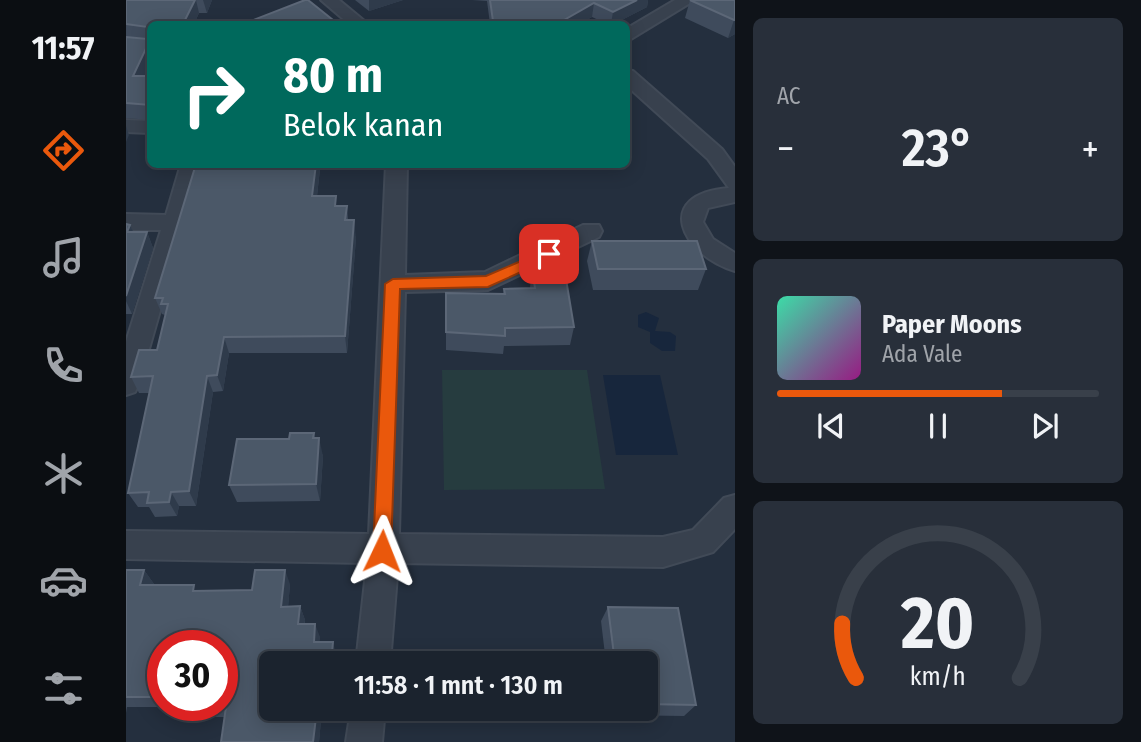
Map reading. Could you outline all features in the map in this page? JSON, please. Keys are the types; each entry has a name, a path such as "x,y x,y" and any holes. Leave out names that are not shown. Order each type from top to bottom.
{"street":[{"path":"329,0 355,21"},
{"path":"630,34 674,2"},
{"path":"630,79 715,154 735,183"},
{"path":"126,126 147,127"},
{"path":"126,384 132,349 191,168"},
{"path":"374,651 382,551 393,284 392,213 397,168"},
{"path":"735,195 711,198 699,205 692,214 691,226 706,249 735,263"},
{"path":"126,222 174,223"},
{"path":"126,545 382,551 663,552 702,542 735,508"},
{"path":"364,742 367,721"}],"lane":[{"path":"393,284 488,281 591,231"}],"green space":[{"path":"442,370 587,370 605,489 444,490"}],"water":[{"path":"646,312 659,318 655,331 670,332 676,336 675,351 662,351 650,343 650,332 638,327 638,315"},
{"path":"603,375 660,375 678,455 616,455"}],"building":[{"path":"126,0 195,0 184,21 147,21 147,27 126,24"},
{"path":"308,0 334,21 251,21"},
{"path":"490,0 637,0 613,12 594,3 564,20 493,21"},
{"path":"690,0 735,0 735,20 734,20"},
{"path":"126,37 147,39 147,46 133,76 147,76 147,105 126,103"},
{"path":"195,168 316,168 312,196 336,196 335,206 347,206 345,220 354,220 345,336 224,337 217,375 207,376 189,491 171,492 169,502 147,503 149,492 128,493 153,376 131,377 139,350 157,350 168,304 161,304 163,298 155,298"},
{"path":"126,224 130,225 127,232 147,232 126,296"},
{"path":"592,241 697,241 706,269 598,269"},
{"path":"532,267 564,267 574,327 505,328 505,336 446,332 446,293 505,294 504,289 535,288"},
{"path":"290,433 314,433 313,438 319,438 316,484 229,485 237,439 289,439"},
{"path":"126,570 144,570 140,585 194,585 193,591 252,590 255,570 285,570 281,607 300,606 298,624 315,624 314,642 333,642 332,651 259,651 259,721 316,721 313,742 221,742 224,721 238,721 238,630 147,630 147,697 126,697"},
{"path":"608,607 678,608 696,705 658,704 658,651 614,651"}],"route":[{"path":"382,551 393,284 488,281 549,254"}]}
